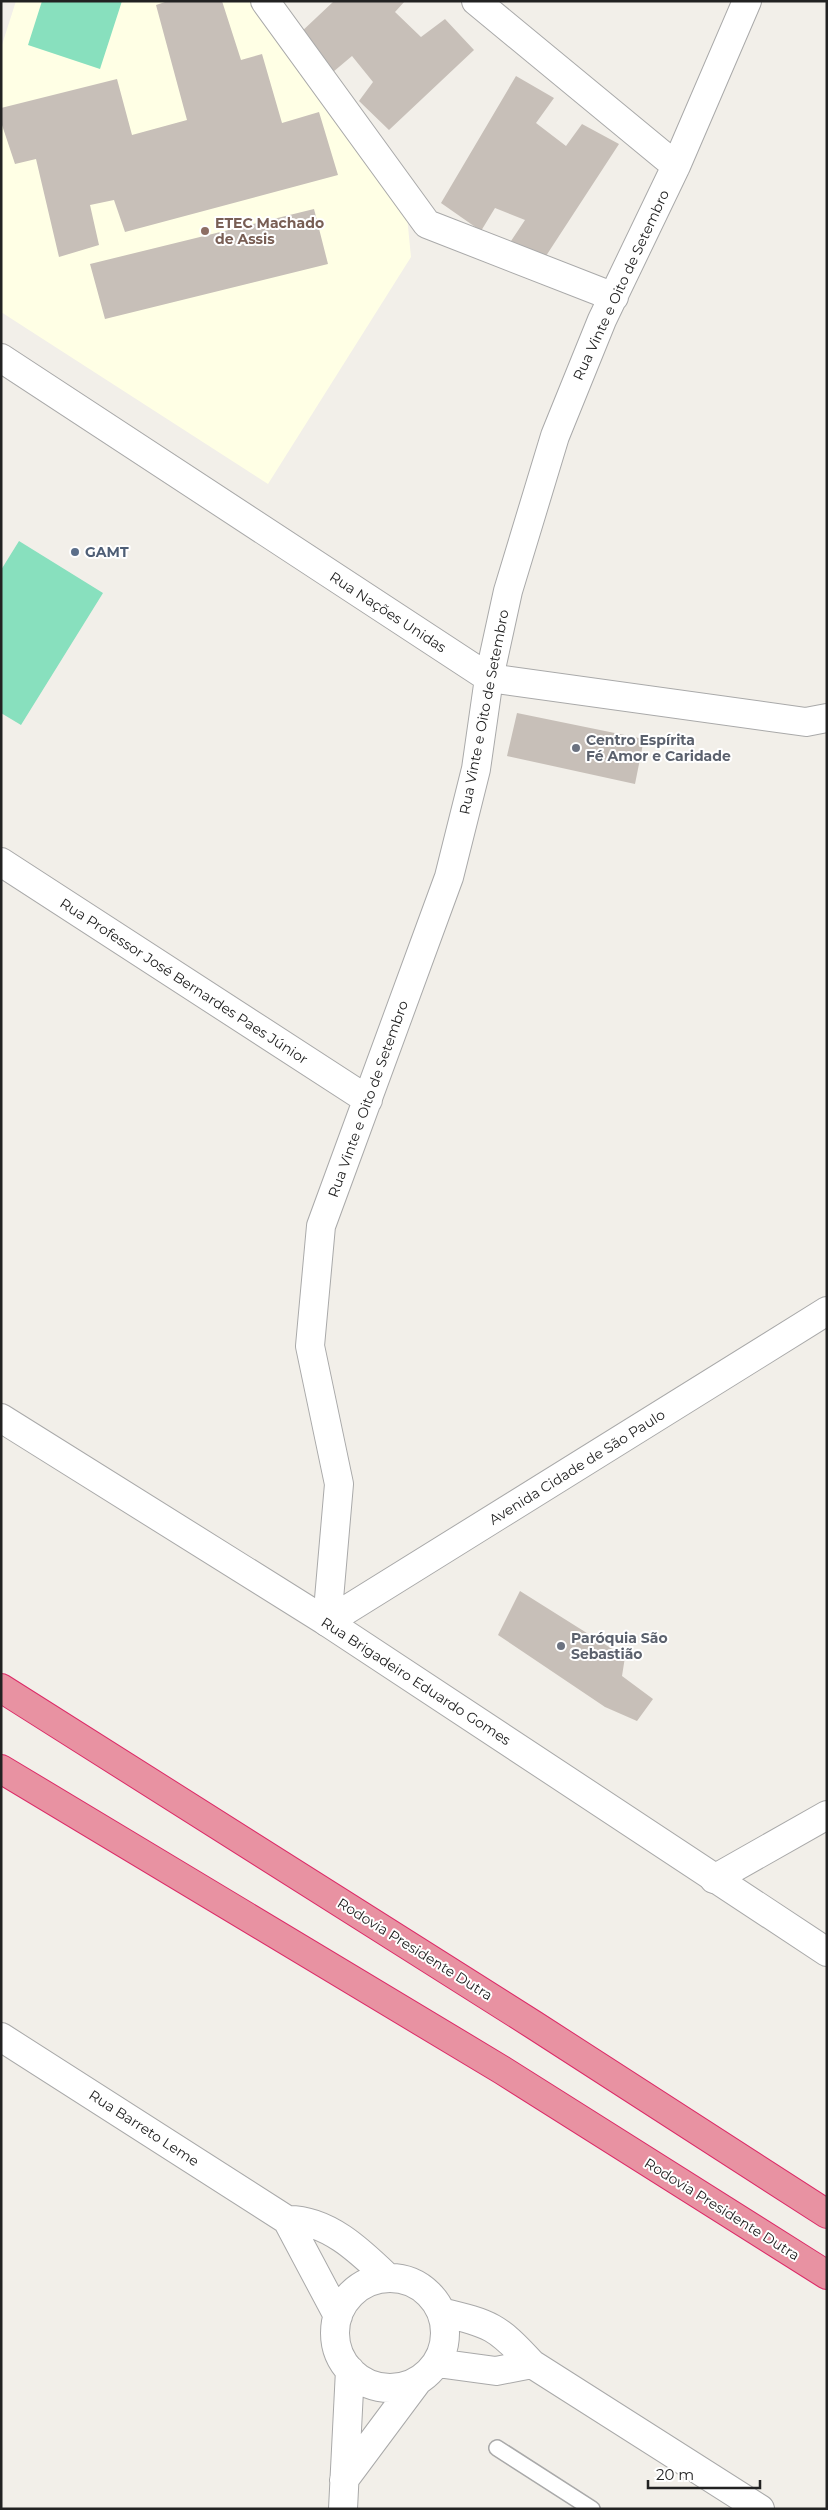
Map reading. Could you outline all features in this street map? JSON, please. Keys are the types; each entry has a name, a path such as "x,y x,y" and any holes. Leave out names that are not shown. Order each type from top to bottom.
{"highway":[{"name":"Rodovia Presidente Dutra","path":"1,1688 534,2024 827,2214"},
{"name":"Rodovia Presidente Dutra","path":"1,1769 502,2070 827,2275"}],"street":[{"path":"265,1 427,224 614,297"},
{"path":"476,1 676,166"},
{"name":"Rua Vinte e Oito de Setembro","path":"326,1622 339,1484 310,1346 322,1226 449,877 476,769 490,678 508,591 555,436 614,297 676,166 747,1"},
{"name":"Rua Nações Unidas","path":"1,358 490,678 806,722 827,718"},
{"name":"Rua Professor José Bernardes Paes Júnior","path":"1,862 368,1100"},
{"name":"Avenida Cidade de São Paulo","path":"326,1622 827,1312"},
{"name":"Rua Brigadeiro Eduardo Gomes","path":"1,1418 326,1622 827,1952"},
{"path":"714,1879 827,1815"},
{"name":"Rua Barreto Leme","path":"1,2037 287,2220"},
{"path":"338,2316 287,2220 299,2219 314,2223 340,2237 365,2255 387,2277"},
{"path":"344,2480 417,2382 437,2364 444,2347 446,2329 441,2312 432,2297 419,2286 404,2280 387,2277 371,2281 357,2289 345,2301 338,2316 335,2331 341,2358 350,2370 364,2382 381,2388 400,2388 417,2382"},
{"path":"441,2312 478,2320 494,2327 506,2336 532,2364 760,2509"},
{"path":"437,2364 496,2370 532,2364"},
{"path":"343,2509 350,2370"}],"lane":[{"path":"497,2448 592,2509"}],"shaded area":[{"name":"ETEC Machado de Assis","path":"16,1 249,1 406,206 411,257 268,484 1,312 1,48"}],"green space":[{"path":"42,1 122,1 100,69 28,45"},
{"path":"19,541 103,593 21,725 1,713 1,570"}],"building":[{"name":"ETEC Machado de Assis","path":"168,1 222,1 241,60 262,54 282,123 319,112 338,175 125,232 114,200 90,205 99,245 59,257 36,159 15,164 1,122 1,108 117,79 132,135 187,120 156,5"},
{"path":"334,1 405,1 395,12 421,37 445,19 474,50 389,130 359,101 373,82 352,56 333,72 299,34"},
{"path":"516,76 554,98 536,123 566,146 582,124 619,144 544,259 511,241 525,220 495,208 481,231 441,203"},
{"name":"ETEC Machado de Assis","path":"314,209 328,264 105,319 90,264"},
{"name":"Centro Espírita Fé Amor e Caridade","path":"517,713 644,739 635,784 507,756"},
{"name":"Paróquia São Sebastião","path":"520,1591 625,1657 622,1676 653,1699 637,1721 605,1707 498,1635"}],"place":[{"name":"ETEC Machado de Assis","path":"205,231"},
{"name":"GAMT","path":"75,552"},
{"name":"Centro Espírita Fé Amor e Caridade","path":"576,748"},
{"name":"Paróquia São Sebastião","path":"561,1646"}]}
